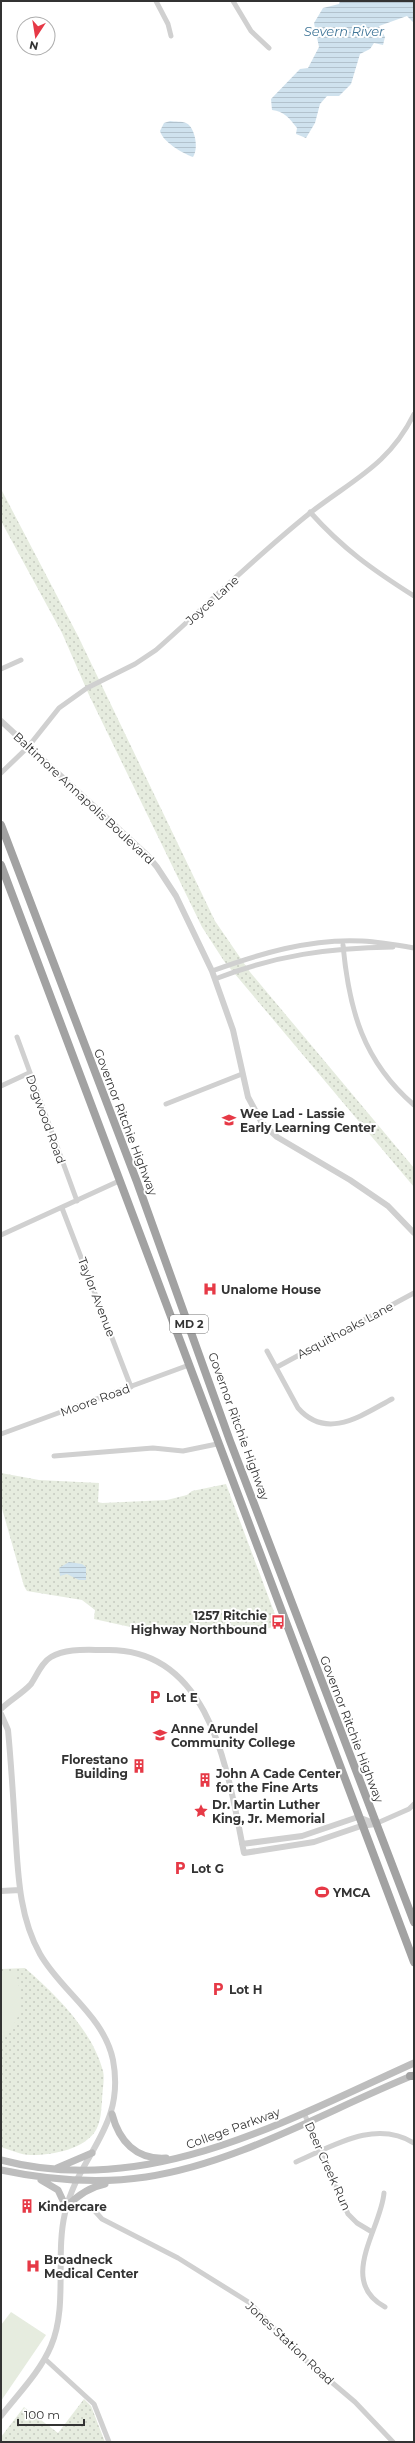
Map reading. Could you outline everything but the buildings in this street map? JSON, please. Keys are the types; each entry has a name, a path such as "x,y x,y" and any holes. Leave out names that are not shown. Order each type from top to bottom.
{"highway":[{"name":"Governor Ritchie Highway","path":"1,825 97,1082 137,1182 220,1412 375,1824 414,1922"},
{"name":"Governor Ritchie Highway","path":"1,865 189,1365 217,1444 414,1962"},
{"path":"83,1084 97,1082"},
{"path":"208,1416 220,1412"}],"main road":[{"name":"College Parkway","path":"1,2160 54,2169 82,2171 146,2166 187,2157 220,2147 304,2113 414,2063"},
{"name":"College Parkway","path":"1,2170 24,2175 78,2180 122,2180 197,2165 308,2121 413,2076"},
{"path":"112,2114 116,2127 125,2143 135,2152 156,2159 187,2157"},
{"path":"54,2169 92,2153"},
{"path":"24,2175 55,2187 66,2208 95,2186 122,2180"}],"street":[{"path":"156,1 168,24 171,36"},
{"path":"233,1 251,31 269,48"},
{"name":"Joyce Lane","path":"1,773 28,747 50,717 59,708 87,688 135,664 156,650 310,512 341,491 390,452 414,414"},
{"path":"310,512 334,539 365,564 414,596"},
{"path":"1,669 21,660"},
{"name":"Baltimore Annapolis Boulevard","path":"1,721 156,865 176,896 212,971 233,1030 242,1074 251,1105 262,1123 277,1137 350,1180 388,1206 414,1233"},
{"path":"212,971 254,956 309,944 361,940 414,948"},
{"path":"342,941 349,996 359,1029 379,1068 392,1085 414,1105"},
{"path":"309,944 310,952"},
{"path":"215,979 280,957 343,948 404,946"},
{"path":"279,950 280,957"},
{"name":"Dogwood Road","path":"17,1037 77,1201"},
{"path":"1,1086 29,1073"},
{"path":"166,1104 242,1074"},
{"path":"1,1235 119,1182"},
{"name":"Taylor Avenue","path":"62,1208 131,1387"},
{"name":"Asquithoaks Lane","path":"277,1367 414,1294"},
{"path":"267,1351 298,1408 305,1416 316,1422 338,1425 392,1399"},
{"name":"Moore Road","path":"1,1434 189,1365"},
{"path":"54,1456 153,1448 183,1451 217,1444"},
{"path":"1,1709 30,1685 50,1657 65,1651 120,1649 141,1653 160,1662 182,1681 204,1711 214,1732 229,1776 244,1853 314,1842 361,1826 375,1824 409,1809 414,1804"},
{"path":"1,1714 8,1730 20,1890 25,1920 39,1953 53,1974 98,2025 107,2042 113,2059 115,2080 112,2114 82,2171 66,2208 61,2232 57,2322 52,2344 45,2359 1,2416"},
{"path":"242,1844 302,1836 358,1817 375,1824"},
{"path":"1,1891 20,1890"},
{"name":"Deer Creek Run","path":"304,2113 348,2214 357,2223 372,2232"},
{"path":"296,2162 366,2133 395,2135 414,2143"},
{"path":"384,2193 363,2258 366,2289 374,2301 385,2307"},
{"name":"Jones Station Road","path":"93,2209 102,2219 178,2258 250,2303 302,2358 364,2410 393,2442"},
{"path":"45,2359 94,2404 109,2442"}],"shaded area":[{"path":"1,489 78,636 215,921 250,972 414,1168 414,1187 224,961 202,927 89,695 62,633 1,521"},
{"path":"1,1473 39,1480 99,1483 98,1502 102,1503 167,1500 187,1495 192,1491 226,1484 279,1625 240,1635 228,1631 182,1627 168,1634 162,1634 94,1619 95,1610 82,1600 27,1591 24,1586 1,1505"},
{"path":"25,1968 72,2014 91,2041 104,2074 99,2123 96,2130 91,2137 77,2146 68,2150 50,2154 25,2155 1,2147 1,1969"},
{"path":"1,1972 15,1973 21,1999 20,2008 15,2023 1,2037"},
{"path":"11,2312 46,2335 1,2401 1,2325"},
{"path":"84,2399 91,2406 105,2442 1,2442 1,2437 24,2407 58,2433"}],"water":[{"name":"Severn River","path":"340,1 414,1 413,22 407,16 379,26 385,37 383,45 374,43 370,49 360,54 351,84 339,96 327,96 320,104 315,123 306,138 296,134 297,128 286,116 280,112 272,110 271,99 300,69 308,68 319,47 314,23 323,8 339,4"},
{"path":"170,121 184,122 192,129 196,143 193,157 174,147 162,135 160,131 164,123"},
{"path":"69,1562 82,1564 86,1567 86,1580 79,1580 67,1574 60,1576 59,1568"}],"place":[{"name":"Wee Lad - Lassie Early Learning Center","path":"229,1120"},
{"name":"Unalome House","path":"210,1289"},
{"name":"1257 Ritchie Highway Northbound","path":"278,1622"},
{"name":"Lot E","path":"155,1697"},
{"name":"Anne Arundel Community College","path":"160,1735"},
{"name":"Florestano Building","path":"139,1766"},
{"name":"John A Cade Center for the Fine Arts","path":"205,1780"},
{"name":"Dr. Martin Luther King, Jr. Memorial","path":"201,1811"},
{"name":"Lot G","path":"180,1868"},
{"name":"YMCA","path":"322,1892"},
{"name":"Lot H","path":"218,1989"},
{"name":"Kindercare","path":"27,2206"},
{"name":"Broadneck Medical Center","path":"33,2266"}]}
